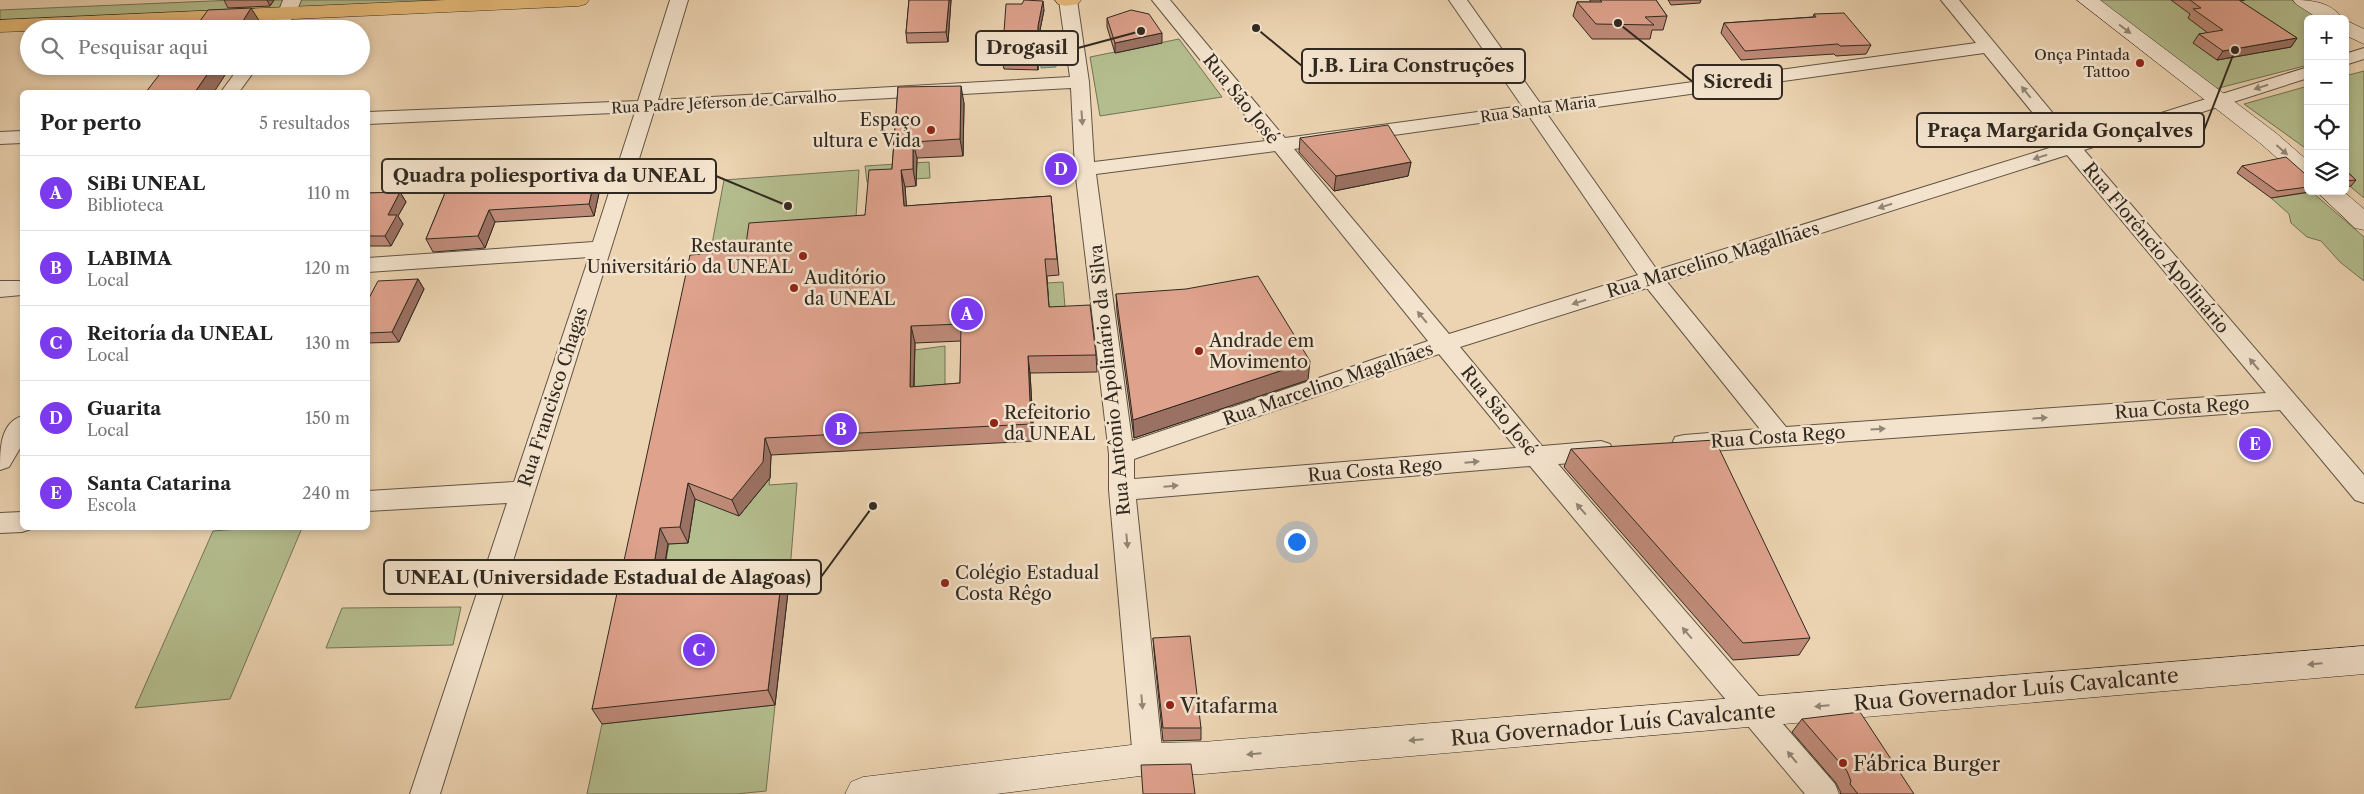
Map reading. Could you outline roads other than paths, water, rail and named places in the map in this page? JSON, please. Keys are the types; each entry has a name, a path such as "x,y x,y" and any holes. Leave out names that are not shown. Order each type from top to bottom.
{"main road":[{"path":"0,10 236,0"},
{"path":"142,20 499,2 579,0"},
{"path":"0,26 20,25"}],"street":[{"name":"Rua Francisco Chagas","path":"425,794 602,249 679,0"},
{"name":"Rua Antônio Apolinário da Silva","path":"1068,0 1080,82 1086,169 1121,454 1122,490 1148,760"},
{"name":"Rua São José","path":"1161,0 1536,457 1824,794"},
{"path":"1458,0 1536,109 1652,279 1779,436"},
{"name":"Rua Florêncio Apolinário","path":"1950,0 2071,147 2364,493"},
{"path":"2086,0 2268,138 2304,170"},
{"path":"2303,0 2327,15"},
{"path":"2349,29 2364,38"},
{"name":"Rua Santa Maria","path":"1086,169 1279,145 1990,47"},
{"path":"2349,59 2364,53"},
{"name":"Rua Marcelino Magalhães","path":"1121,454 1444,344 2304,73"},
{"path":"231,90 242,75"},
{"name":"Rua Padre Jeferson de Carvalho","path":"370,118 646,106 1080,82"},
{"path":"0,138 20,137"},
{"path":"2333,195 2364,222"},
{"path":"370,265 602,249"},
{"path":"0,289 20,288"},
{"name":"Rua Costa Rego","path":"1663,446 1779,436 2285,401"},
{"path":"0,460 20,428"},
{"name":"Rua Costa Rego","path":"1122,490 1624,449"},
{"path":"370,501 522,492"},
{"path":"0,523 20,522"},
{"name":"Rua Governador Luís Cavalcante","path":"863,794 925,791 1148,760 1203,758 2364,660"}],"water":[{"path":"1056,49 1056,67 1041,68 1041,50"}],"place":[{"name":"Sicredi","path":"1618,23"},
{"name":"J.B. Lira Construções","path":"1256,28"},
{"name":"Drogasil","path":"1141,31"},
{"name":"Praça Margarida Gonçalves","path":"2235,50"},
{"name":"Onça Pintada Tattoo","path":"2140,63"},
{"name":"Espaço ultura e Vida","path":"931,130"},
{"name":"Guarita","path":"1061,169"},
{"name":"Quadra poliesportiva da UNEAL","path":"788,206"},
{"name":"Restaurante Universitário da UNEAL","path":"803,256"},
{"name":"Auditório da UNEAL","path":"794,288"},
{"name":"SiBi UNEAL","path":"967,314"},
{"name":"Andrade em Movimento","path":"1199,351"},
{"name":"Refeitorio da UNEAL","path":"994,423"},
{"name":"LABIMA","path":"841,429"},
{"name":"Santa Catarina","path":"2255,444"},
{"name":"UNEAL (Universidade Estadual de Alagoas)","path":"873,506"},
{"name":"Colégio Estadual Costa Rêgo","path":"945,583"},
{"name":"Reitoría da UNEAL","path":"699,650"},
{"name":"Vitafarma","path":"1170,705"},
{"name":"Fábrica Burger","path":"1843,763"}]}
